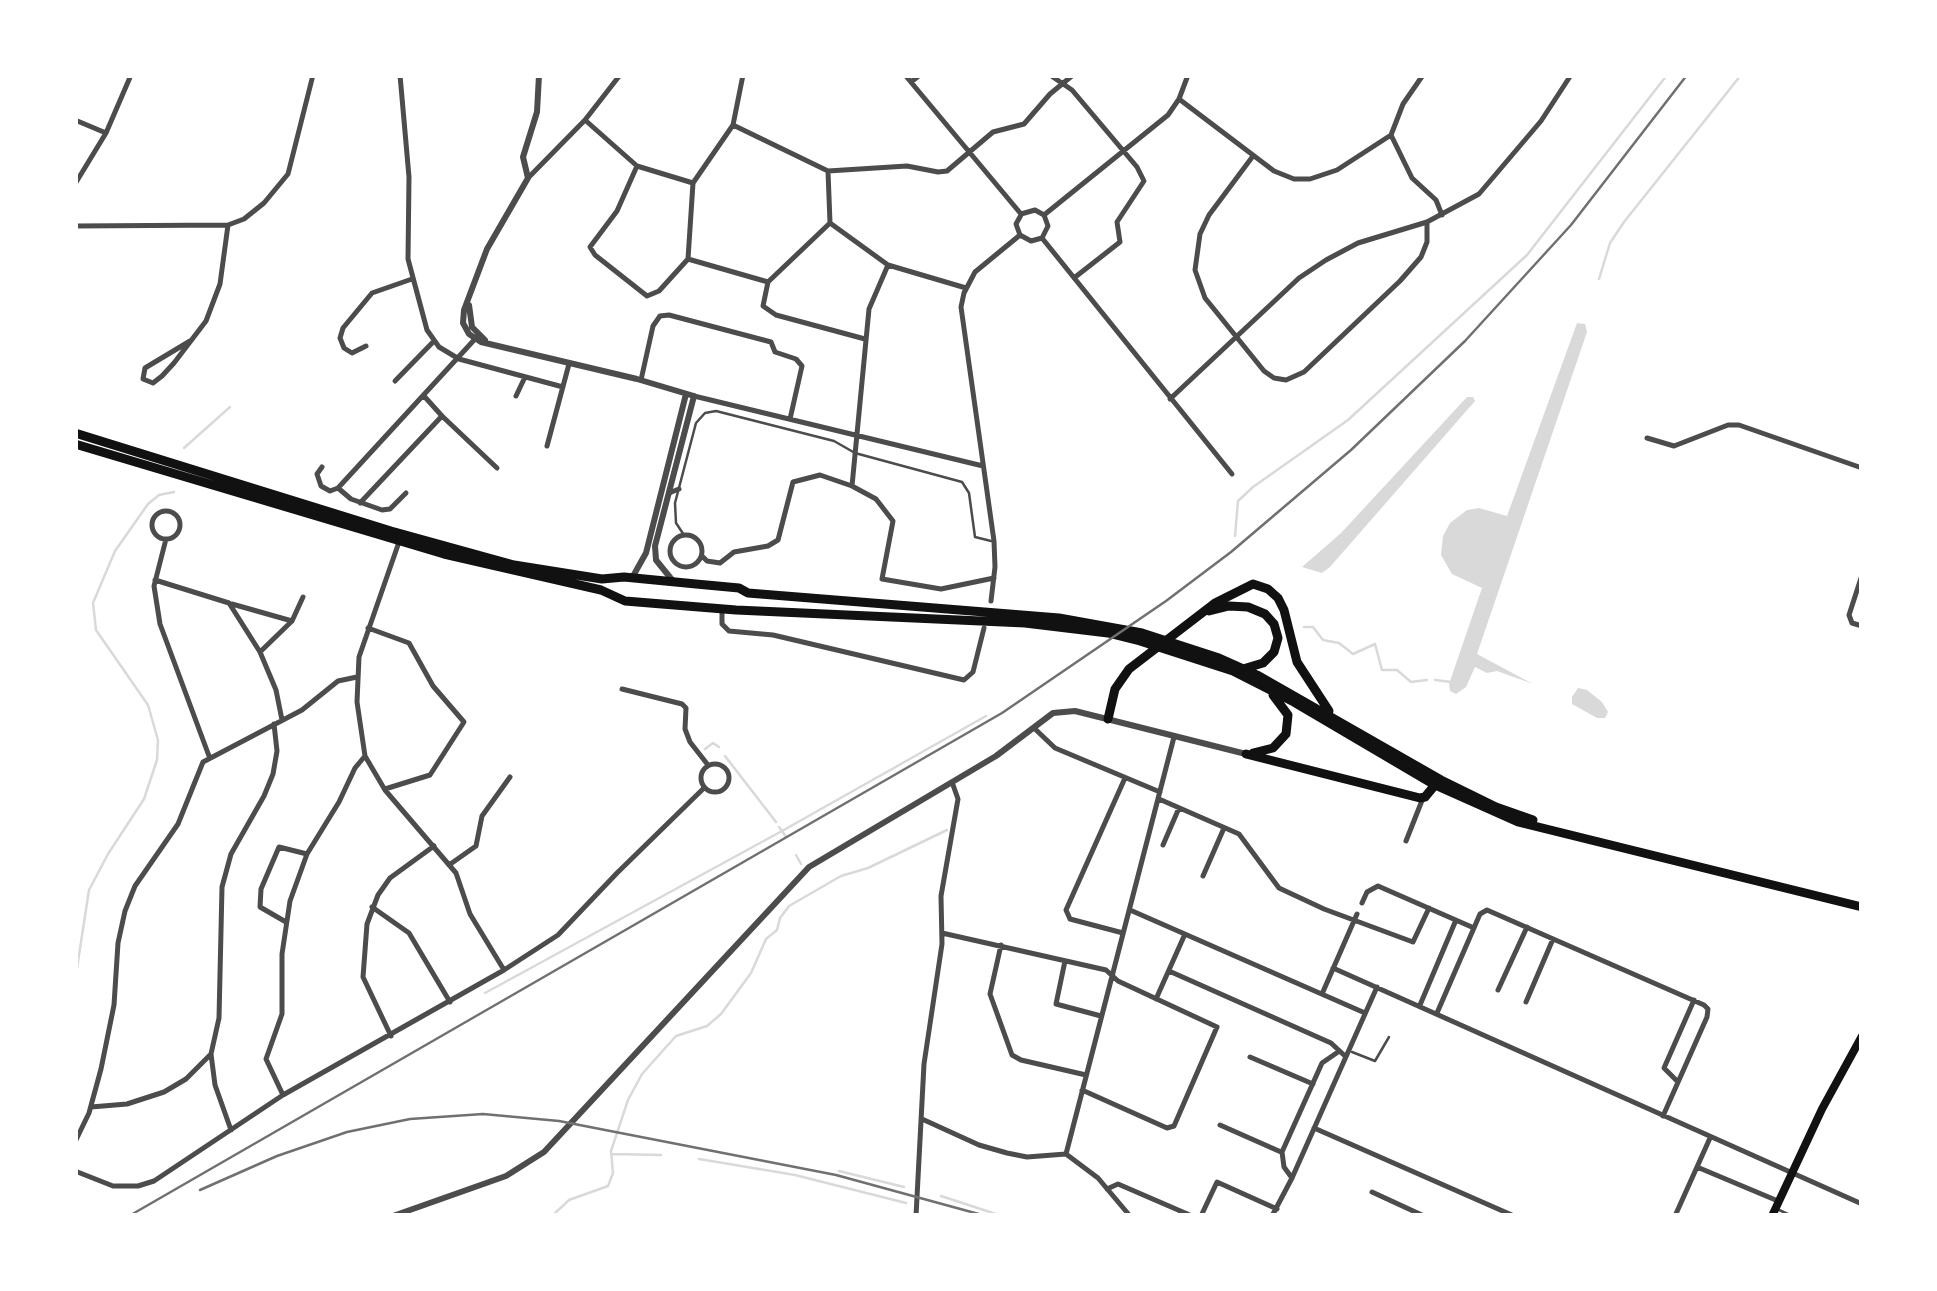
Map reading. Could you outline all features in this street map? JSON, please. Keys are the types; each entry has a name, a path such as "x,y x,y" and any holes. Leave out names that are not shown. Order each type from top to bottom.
{"main road":[{"path":"75,434 514,566 615,580 632,578 739,588 748,593 976,616"},
{"path":"75,444 399,541 612,594 625,601 743,610 995,617 1111,630 1180,648 1244,669 1496,807 1581,837"},
{"path":"612,594 615,580"},
{"path":"1248,586 1254,609"},
{"path":"1108,719 1115,689 1128,668 1226,596 1248,586 1264,586 1278,598 1298,662 1334,717"},
{"path":"743,610 749,604 748,593"},
{"path":"1202,613 1229,606 1254,609 1272,620 1278,642 1268,660 1244,669"},
{"path":"1180,648 1258,684 1435,785 1518,822 1862,907"},
{"path":"1246,754 1278,746 1287,729 1284,706 1258,684"},
{"path":"1246,754 1423,798 1435,785"},
{"path":"1775,1209 1862,1036"}],"street":[{"path":"75,184 106,133 131,75"},
{"path":"75,226 228,224 255,212 288,174 313,75"},
{"path":"400,75 409,178 408,259 424,321 434,341 460,359 563,388"},
{"path":"528,178 523,157 537,112 539,75"},
{"path":"620,75 585,120 528,178 487,248 463,323 475,339 982,466"},
{"path":"637,166 616,211 591,243 591,252 643,294 651,296 688,259 693,182 734,125 743,75"},
{"path":"905,75 1021,214"},
{"path":"911,82 920,75"},
{"path":"1050,75 1062,83 1143,175 1142,188 1117,222 1120,242 1074,279"},
{"path":"734,125 828,171 907,166 943,172 998,130 1024,124 1073,75"},
{"path":"1044,215 1168,115 1179,100 1188,75"},
{"path":"1179,100 1282,175 1310,178 1346,165 1391,136 1402,104 1424,75"},
{"path":"1170,398 1299,278 1326,260 1358,243 1428,222 1479,194 1541,121 1571,75"},
{"path":"75,120 106,133"},
{"path":"585,120 637,166 693,182"},
{"path":"1391,136 1412,178 1436,200 1442,215"},
{"path":"1254,156 1209,215 1200,234 1196,259 1200,290 1269,375 1286,380 1299,376 1417,263 1427,242 1428,222"},
{"path":"828,171 830,223 768,282 764,306 776,314 865,338"},
{"path":"1035,210 1044,215 1048,226 1042,238 1031,241 1020,235 1016,224 1021,214 1035,210"},
{"path":"830,223 888,265 966,288"},
{"path":"190,341 145,368 144,380 153,382 162,376 190,341 206,321 220,284 228,224"},
{"path":"991,601 994,541 962,314 966,288 983,262 1020,235"},
{"path":"1042,238 1232,474"},
{"path":"688,259 768,282"},
{"path":"852,486 869,309 888,265"},
{"path":"366,346 352,353 344,348 342,328 372,294 412,278"},
{"path":"470,294 469,320 477,334 491,344"},
{"path":"641,380 654,326 660,316 669,314 771,342 775,352 796,359 802,366 790,419"},
{"path":"322,467 317,474 322,486 338,488 475,339"},
{"path":"395,382 434,341"},
{"path":"547,446 569,364"},
{"path":"516,396 525,377"},
{"path":"674,582 655,556 690,395"},
{"path":"632,578 646,554 690,395"},
{"path":"424,396 497,468"},
{"path":"360,502 442,416"},
{"path":"1648,438 1674,446 1739,424 1862,468"},
{"path":"702,556 690,567 674,562 671,545 684,534 695,537 702,556 708,562 720,563 734,552 768,546 778,540 793,482 820,475 876,499 893,520 882,579 941,589 994,578"},
{"path":"338,488 343,495 375,509 390,509 406,493"},
{"path":"669,493 679,488"},
{"path":"166,539 156,534 152,525 159,513 168,511 176,515 180,524 178,533 166,539 156,580 158,612 164,641 210,756"},
{"path":"399,541 368,628 357,676 365,756 385,790 460,880 470,914 504,970"},
{"path":"1862,575 1848,615 1852,623 1862,626"},
{"path":"156,580 292,621"},
{"path":"260,652 292,621 304,597"},
{"path":"229,603 260,652 276,690 282,720"},
{"path":"722,609 722,624 730,631 773,635 964,680 973,672 984,628"},
{"path":"368,628 403,639 412,646 432,686 464,722 430,775 385,790"},
{"path":"75,1142 91,1107 114,1005 118,943 128,902 178,824 200,768 210,756 312,704 342,678 357,676"},
{"path":"622,689 682,704 686,708 685,729 690,742 708,765"},
{"path":"393,1216 506,1176 544,1152 809,867 1064,710 1246,754"},
{"path":"231,1130 215,1086 212,1054 218,1018 224,875 235,844 273,774 278,751 274,724"},
{"path":"1034,728 1055,748 1239,834 1279,888 1413,942 1429,908"},
{"path":"1066,1154 1174,738"},
{"path":"283,1095 266,1059 282,1014 286,922 293,890 307,854 365,756"},
{"path":"708,765 722,765 729,778 722,790 704,788 700,776 708,765"},
{"path":"450,865 476,846 481,819 510,778"},
{"path":"1123,933 1070,919 1066,910 1125,778"},
{"path":"916,1216 924,1064 942,933 942,896 958,800 952,782"},
{"path":"75,1171 113,1186 145,1184 283,1095 504,970 558,935 616,872 704,788"},
{"path":"1406,842 1423,798"},
{"path":"1162,846 1179,808"},
{"path":"1204,876 1224,827"},
{"path":"286,922 260,907 258,898 276,849 283,846 307,854"},
{"path":"390,1036 364,978 363,950 372,908 396,872 434,846"},
{"path":"1362,903 1367,892 1378,886 1474,928"},
{"path":"372,908 409,934 450,1002"},
{"path":"1130,910 1365,1013"},
{"path":"1437,1013 1484,910 1694,1000 1708,1010 1663,1116"},
{"path":"1322,994 1356,917"},
{"path":"1420,1006 1456,920"},
{"path":"1498,990 1527,927"},
{"path":"942,933 1106,970 1217,1027 1174,1126 1167,1128 1082,1090"},
{"path":"1156,999 1185,934"},
{"path":"1526,1002 1553,938"},
{"path":"1001,945 990,994 1012,1055 1086,1075"},
{"path":"1065,960 1056,1004 1101,1016"},
{"path":"1333,968 1862,1204"},
{"path":"1169,971 1331,1042 1338,1052"},
{"path":"1201,1216 1216,1182 1275,1214 1377,987"},
{"path":"1678,1082 1664,1068 1694,1000"},
{"path":"1292,1178 1284,1167 1282,1152 1326,1058 1338,1052 1347,1053"},
{"path":"91,1107 128,1104 164,1092 186,1079 212,1054"},
{"path":"1250,1056 1313,1084"},
{"path":"922,1118 1007,1153 1027,1157 1066,1154 1107,1189 1130,1216"},
{"path":"1220,1124 1282,1152"},
{"path":"1314,1128 1514,1216"},
{"path":"1675,1216 1710,1138"},
{"path":"1696,1168 1775,1209"},
{"path":"1107,1189 1118,1184 1192,1216"},
{"path":"1372,1192 1424,1216"}],"lane":[{"path":"684,534 674,513 679,488 696,423 709,411 834,441 855,453 962,482 969,493 975,537 994,541"},
{"path":"1347,1053 1375,1061 1389,1037"},
{"path":"1775,1209 1792,1216"}],"shaded area":[{"path":"1577,323 1585,324 1587,332 1477,654 1533,684 1475,667 1466,687 1456,694 1450,691 1449,684 1482,588 1452,574 1441,555 1443,536 1450,523 1467,510 1479,508 1507,516"},
{"path":"1467,397 1475,401 1330,567 1322,573 1302,567 1341,533"},
{"path":"1578,688 1602,702 1608,712 1605,718 1597,718 1572,704"}],"waterway":[{"path":"1235,536 1238,501 1348,420 1527,255 1667,75"},
{"path":"1599,279 1610,243 1624,222 1741,75"},
{"path":"184,448 230,407"},
{"path":"75,981 89,890 144,799 157,760 158,740 148,705 96,630 93,603 115,551 148,504 159,495 174,492"},
{"path":"1304,627 1313,627 1323,640 1339,643 1353,654 1375,644 1382,670 1397,670 1411,682 1427,680"},
{"path":"1435,680 1451,682"},
{"path":"786,837 782,831 986,716"},
{"path":"705,749 713,743 719,747"},
{"path":"725,756 776,822"},
{"path":"485,993 782,831 779,827"},
{"path":"552,1216 569,1200 608,1186 613,1173 611,1151 628,1100 642,1074 676,1036 707,1026 721,1014 751,973 766,939 777,930 789,906 841,876 868,868 947,830"},
{"path":"796,855 801,864"},
{"path":"612,1154 661,1155"},
{"path":"699,1159 795,1175 906,1203"},
{"path":"839,1171 904,1187"},
{"path":"941,1196 1002,1216"}],"railway":[{"path":"129,1216 1002,713 1166,601 1231,552 1351,450 1465,341 1571,225 1687,75"},
{"path":"200,1190 277,1156 347,1132 410,1119 483,1114 559,1121 836,1175 986,1216"}]}
